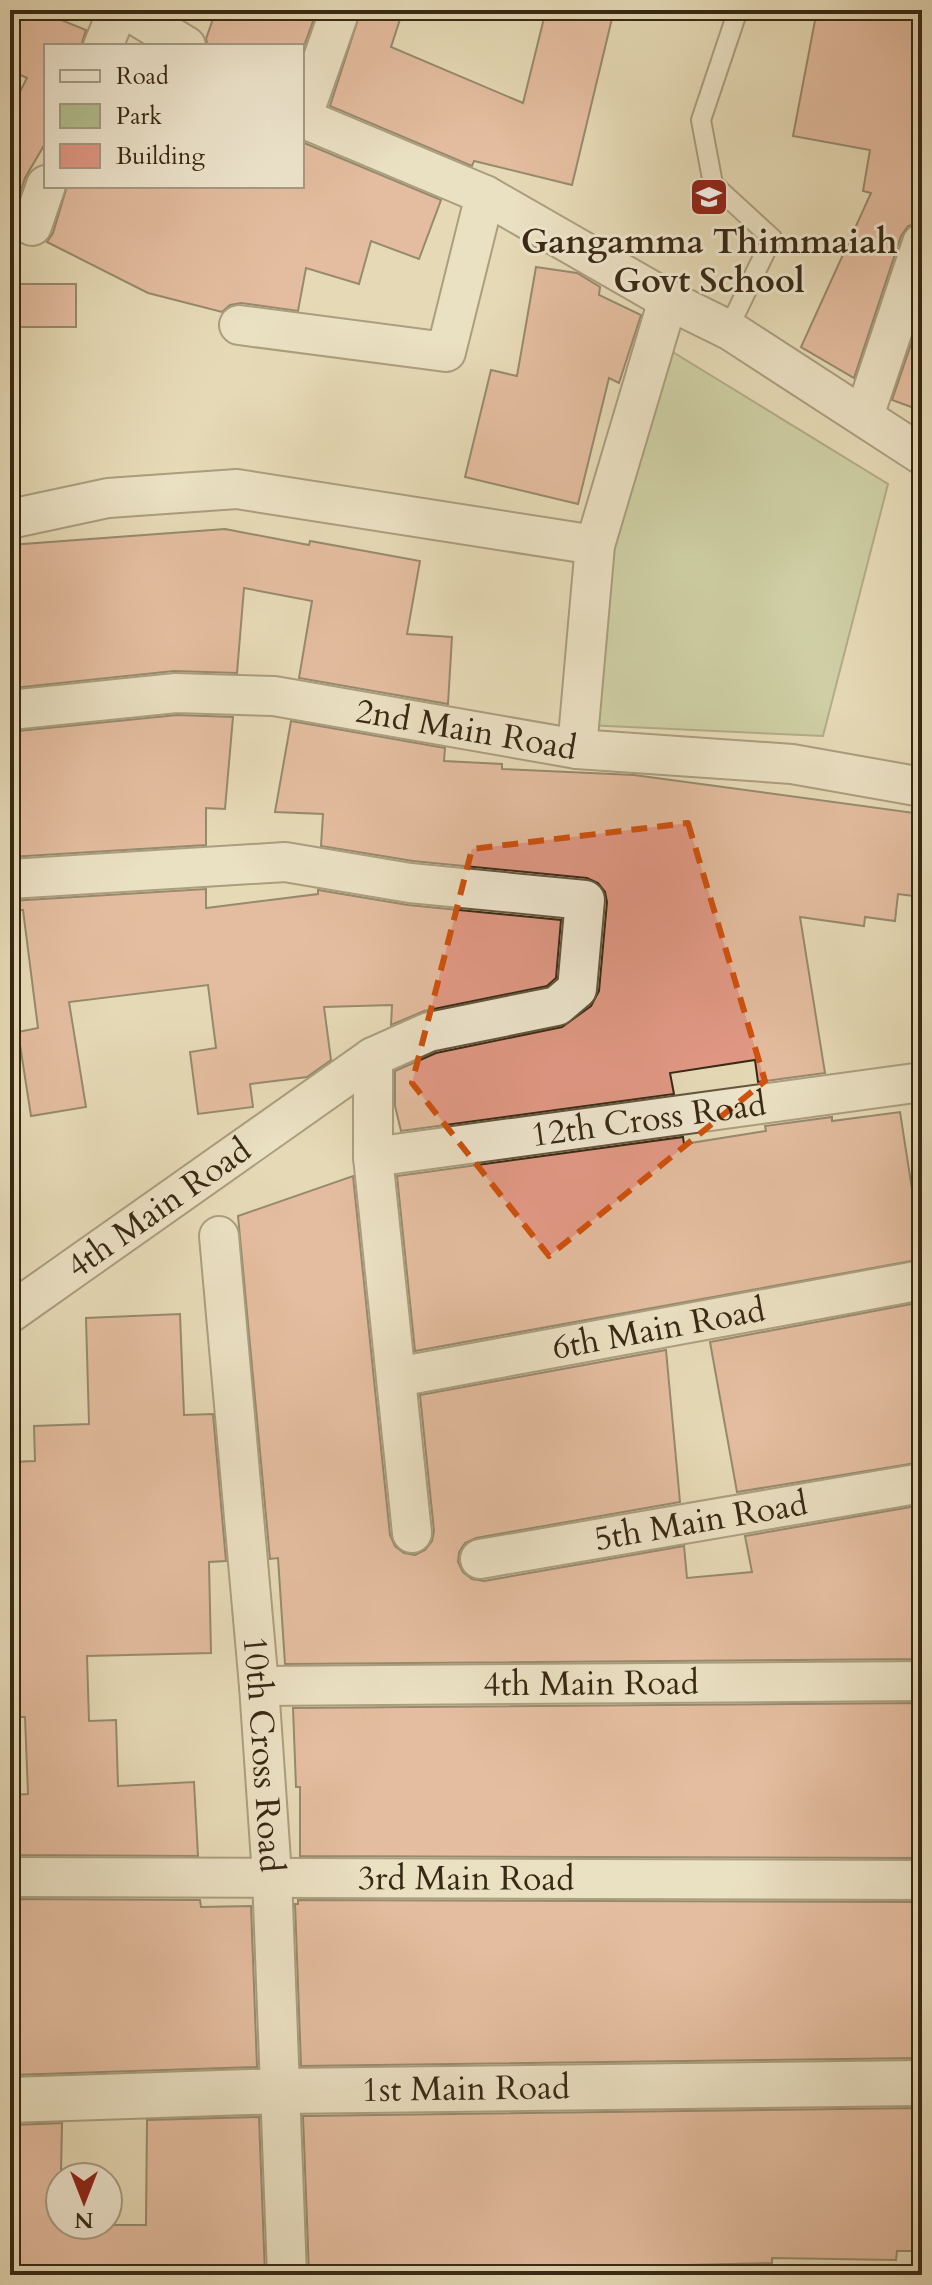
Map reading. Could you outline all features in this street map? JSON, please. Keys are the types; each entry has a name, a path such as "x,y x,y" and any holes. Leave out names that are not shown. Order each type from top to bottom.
{"street":[{"path":"104,44 118,10"},
{"path":"127,10 183,44"},
{"path":"304,112 340,10"},
{"path":"304,119 485,195 668,300 731,331 922,455"},
{"path":"32,226 45,188"},
{"path":"239,325 446,352 485,195"},
{"path":"864,416 922,243"},
{"path":"577,749 595,545 668,300"},
{"path":"10,519 108,498 237,489 595,545"},
{"name":"2nd Main Road","path":"10,710 176,693 274,696 577,749 792,764 922,787"},
{"path":"10,879 285,862 410,883 585,900 577,989 557,1006 429,1032 373,1057 373,1157 412,1533"},
{"name":"4th Main Road","path":"10,1313 373,1057"},
{"name":"12th Cross Road","path":"373,1157 922,1082"},
{"name":"10th Cross Road","path":"219,1236 259,1686 272,1876 287,2275"},
{"name":"6th Main Road","path":"397,1377 922,1280"},
{"name":"5th Main Road","path":"480,1559 922,1483"},
{"name":"4th Main Road","path":"259,1686 922,1681"},
{"name":"3rd Main Road","path":"10,1877 922,1880"},
{"name":"1st Main Road","path":"10,2100 281,2091 922,2083"}],"lane":[{"path":"731,331 733,319 772,238 713,184 701,120 738,10"}],"highlighted area":[{"path":"688,823 765,1081 549,1256 412,1083 472,849"}],"green space":[{"path":"663,346 888,484 823,736 586,725 615,495"}],"building":[{"path":"10,10 37,10 86,30 82,44 44,44 44,145 25,178 13,215 10,214 10,111 27,78 10,70"},
{"path":"216,10 317,10 304,46 207,44 206,39"},
{"path":"361,10 403,10 391,47 523,103 546,10 614,10 572,185 474,161 472,166 330,106"},
{"path":"817,10 922,10 922,222 908,226 901,236 854,378 801,347 871,193 863,191 870,150 793,136"},
{"path":"304,143 441,200 419,259 371,241 359,284 306,268 298,311 241,303 230,305 222,312 148,293 47,242 53,233 66,188 304,188"},
{"path":"536,267 577,273 600,287 599,295 641,315 619,383 609,378 578,504 465,477 491,370 517,376"},
{"path":"20,284 76,284 76,327 20,327"},
{"path":"922,312 922,411 892,400"},
{"path":"225,529 420,561 407,634 452,637 448,704 299,678 312,601 244,588 237,673 174,671 13,688 10,662 10,545"},
{"path":"177,715 233,717 225,809 206,808 206,845 10,857 10,742 19,741 18,731"},
{"path":"291,721 445,748 444,761 502,764 502,769 634,775 922,814 922,897 898,894 895,921 865,917 864,926 800,917 825,1073 758,1082 755,1060 670,1073 674,1094 401,1131 395,1106 395,1071 436,1053 562,1027 591,1006 599,991 607,902 605,892 598,883 587,878 413,861 321,846 323,814 275,812"},
{"path":"206,889 206,908 318,894 318,890 408,905 561,920 556,978 547,986 424,1011 391,1025 392,1005 324,1007 331,1060 307,1077 250,1084 253,1107 198,1114 190,1052 216,1048 208,985 69,1002 86,1107 31,1116 18,1032 38,1028 23,910 10,910 10,901"},
{"path":"900,1112 912,1189 922,1188 922,1259 415,1351 397,1176 683,1137 684,1144 766,1131 765,1126"},
{"path":"353,1176 390,1535 395,1546 404,1553 415,1555 425,1550 432,1541 434,1531 420,1395 666,1350 680,1502 476,1538 465,1543 459,1552 458,1562 463,1572 472,1579 484,1581 684,1546 687,1578 752,1572 745,1536 922,1505 922,1659 285,1664 278,1558 270,1559 238,1216"},
{"path":"922,1302 922,1462 737,1492 710,1342"},
{"path":"180,1314 184,1415 213,1414 226,1561 209,1562 211,1653 87,1656 89,1721 116,1720 118,1786 194,1782 198,1856 10,1855 10,1795 28,1794 25,1717 10,1717 10,1462 35,1461 34,1426 89,1424 86,1318"},
{"path":"922,1703 920,1858 300,1856 300,1787 296,1787 293,1708"},
{"path":"10,1899 200,1900 201,1907 251,1906 257,2067 12,2075"},
{"path":"298,1900 920,1902 922,2058 301,2066 295,1904"},
{"path":"922,2108 922,2251 897,2251 896,2260 772,2258 772,2263 370,2272 370,2275 309,2274 303,2116"},
{"path":"259,2117 265,2274 10,2272 10,2129 13,2125 62,2123 61,2161 44,2161 44,2241 124,2241 124,2225 146,2225 147,2120"}],"place":[{"name":"Gangamma Thimmaiah Govt School","path":"709,197"}]}
